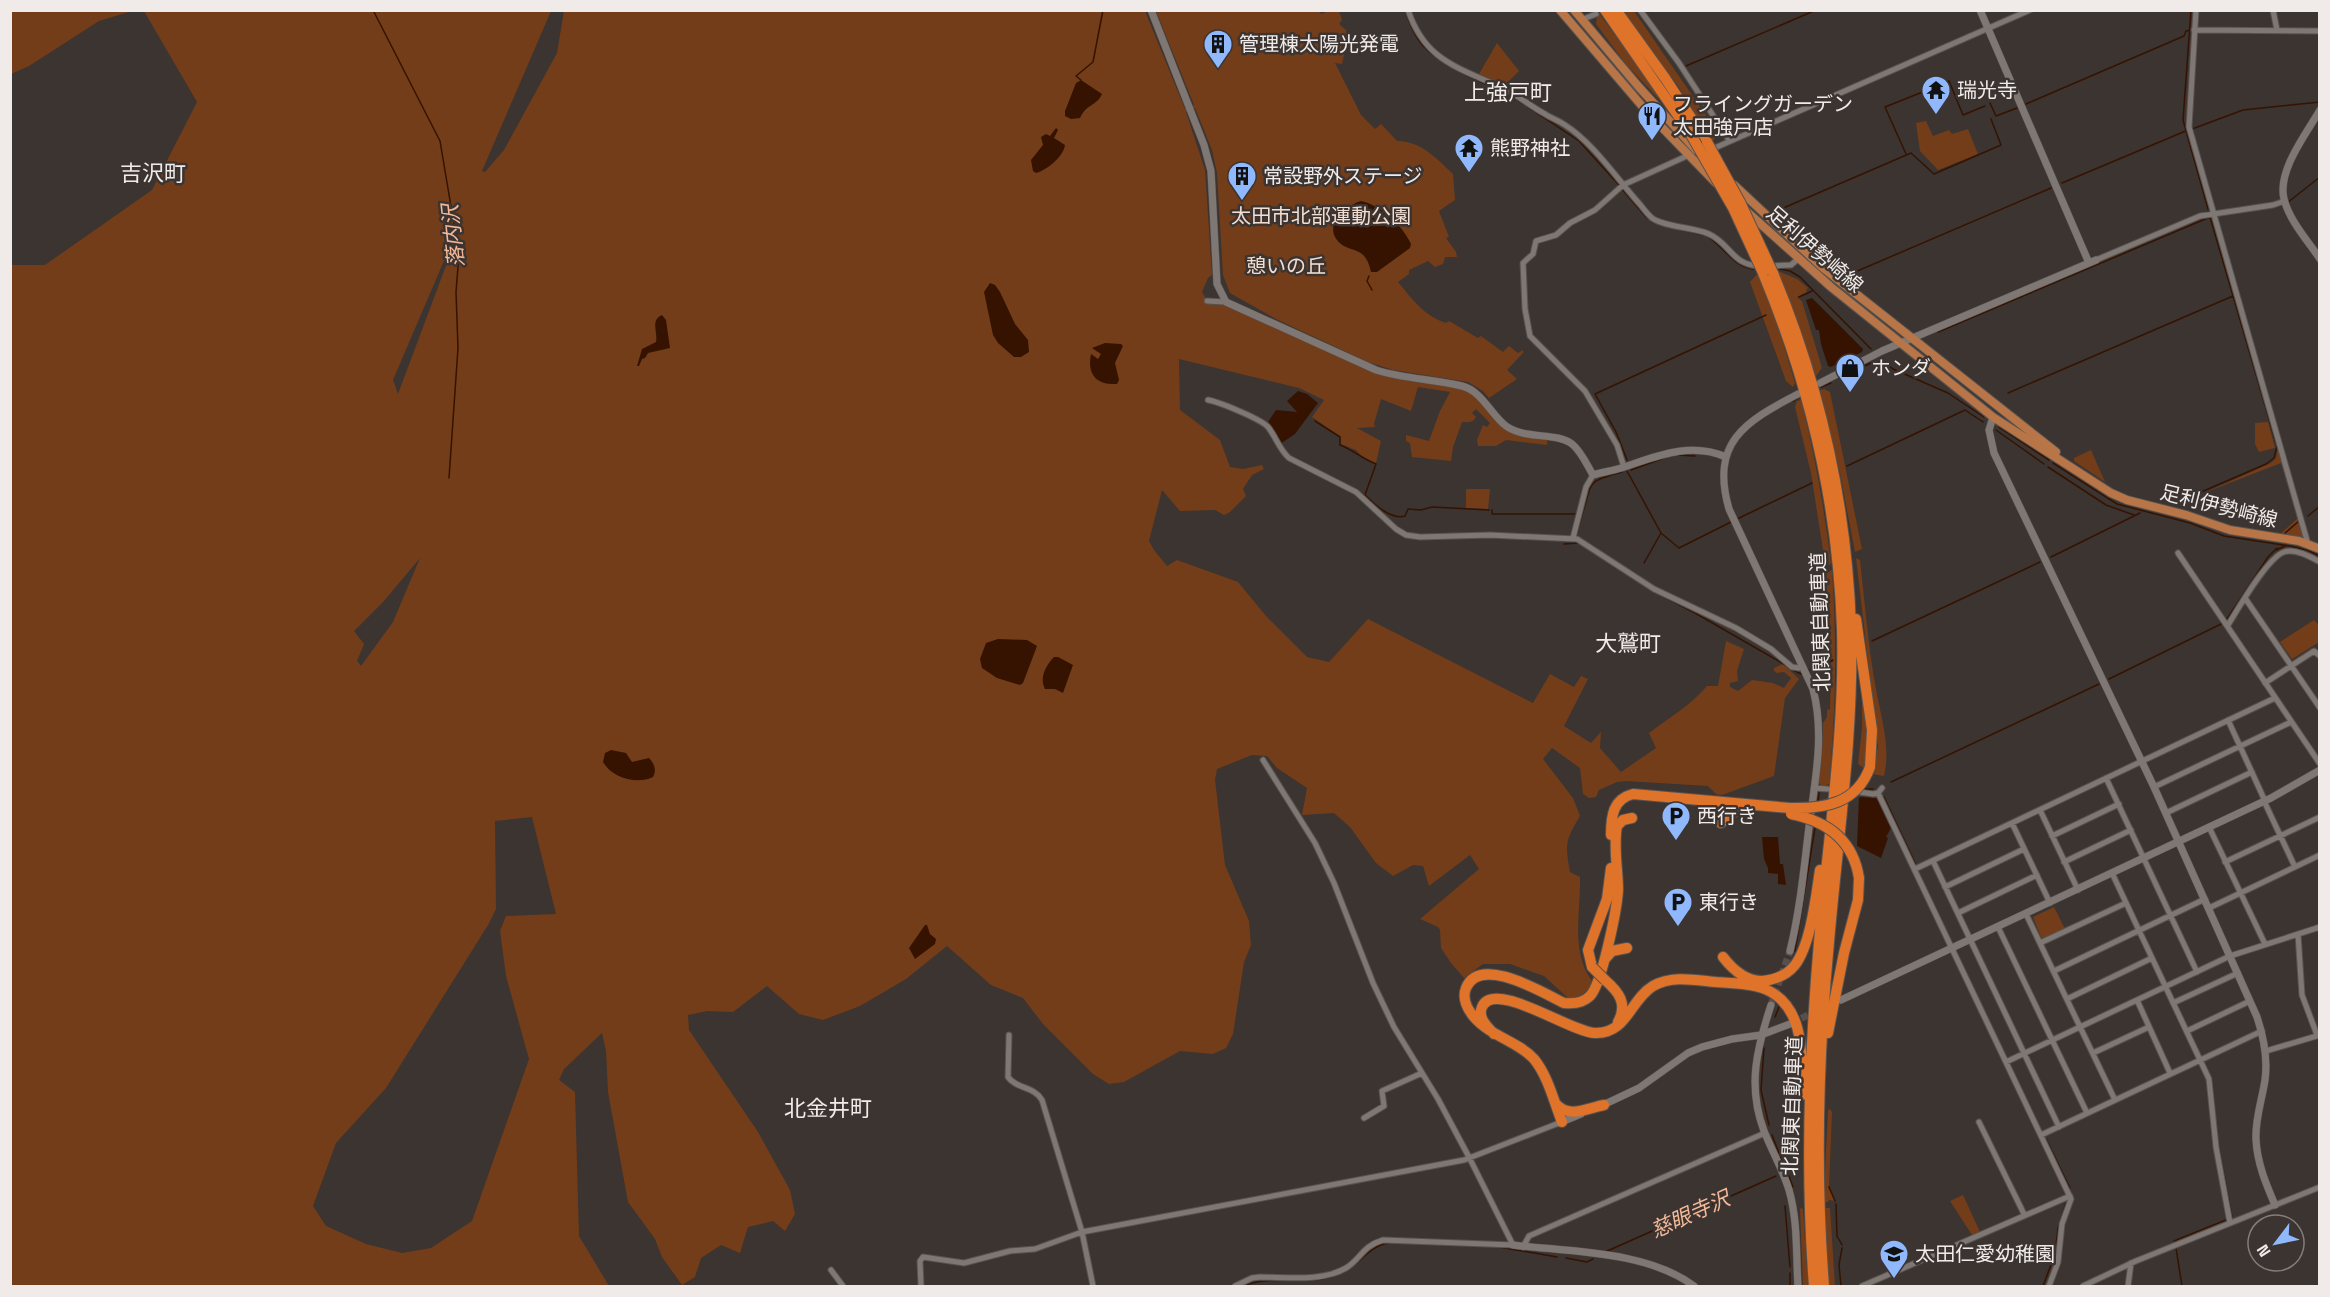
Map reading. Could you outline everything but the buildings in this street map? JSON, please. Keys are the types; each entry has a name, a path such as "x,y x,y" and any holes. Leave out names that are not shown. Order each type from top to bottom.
{"highway":[{"name":"北関東自動車道","path":"1616,10 1707,142 1741,204 1768,273 1801,346 1831,458 1844,542 1851,630 1851,704 1821,1038 1818,1196 1824,1287"},
{"name":"北関東自動車道","path":"1600,12 1657,83 1690,133 1768,273 1815,429 1835,543 1841,610 1842,660 1810,1058 1808,1172 1814,1287"},
{"path":"1721,823 1741,809 1790,811 1814,808 1846,799 1863,783 1870,767 1872,730 1844,542"},
{"path":"1606,1032 1617,1023 1623,1007 1620,996 1592,967 1588,956 1589,944 1605,908 1609,889 1612,817 1615,806 1623,798 1640,793 1790,811 1818,821 1834,832 1853,856 1859,878 1858,900 1830,1017 1825,1076 1818,1104"},
{"path":"1723,957 1740,974 1757,981 1779,977 1795,965 1805,941 1819,880 1832,793"},
{"path":"1561,1123 1535,1060 1474,1019 1465,1003 1466,987 1477,976 1487,973 1498,974 1564,1003 1586,1000 1593,993 1617,903 1617,826 1623,820 1632,818"},
{"path":"1603,962 1612,951 1627,948"},
{"path":"1494,1034 1484,1022 1481,1010 1488,1000 1497,997 1508,999 1577,1029 1593,1033 1606,1032 1622,1022 1647,990 1670,980 1746,984 1773,993 1791,1011 1799,1034 1804,1140 1808,1172"},
{"path":"1553,1099 1559,1107 1568,1112 1604,1105"}],"main road":[{"name":"足利伊勢崎線","path":"1560,10 1622,84 1689,155 1798,259 1993,417 2111,494 2238,532 2308,543 2319,549"},
{"name":"足利伊勢崎線","path":"1574,10 1698,153 1806,253 2082,474"},
{"path":"1974,388 1992,406 1993,417 2007,413"}],"street":[{"path":"1150,10 1204,145 1211,171 1217,284 1226,302"},
{"path":"1408,10 1419,38 1433,52 1477,78 1505,89 1543,114 1567,126 1582,139 1653,219 1709,234 1746,265 1787,265 1794,264 1798,259"},
{"path":"1640,10 1679,63 1729,140"},
{"path":"1980,10 2092,261"},
{"path":"1624,467 1620,451 1585,391 1530,336 1525,309 1523,263 1533,254 1536,241 1556,235 1570,223 1595,210 1623,185 2030,10"},
{"path":"2196,10 2189,128 2308,543"},
{"path":"2273,10 2277,30"},
{"path":"1581,20 1600,12"},
{"path":"2194,30 2319,31"},
{"path":"2319,110 2286,171 2283,186 2285,201 2319,259"},
{"path":"1820,383 1900,343 2200,216 2273,206 2285,201"},
{"path":"1207,301 1226,302 1376,370 1402,377 1467,388 1480,397 1503,423 1514,431 1573,444 1593,475"},
{"path":"1791,951 1820,739 1819,716 1813,689 1803,666 1729,509 1724,493 1722,473 1726,457 1741,431 1750,422 1798,394"},
{"path":"1208,400 1224,404 1264,423 1282,452 1289,458 1356,492 1399,532 1420,537 1490,536 1580,540 1654,589 1721,620 1762,643 1792,666 1799,668 1803,666"},
{"path":"1993,417 1989,430 1994,453 2154,787 2262,1031 2266,1051 2265,1078 2258,1111 2256,1139 2260,1168 2275,1206"},
{"path":"1572,538 1586,486 1593,475 1671,451 1709,451 1726,457"},
{"path":"2228,625 2272,560 2285,551 2297,552 2319,562"},
{"path":"2178,553 2319,764"},
{"path":"2245,598 2319,708"},
{"path":"2265,683 2314,651 2319,656"},
{"path":"1915,869 2275,698"},
{"path":"2228,720 2295,867"},
{"path":"2154,787 2291,722"},
{"path":"1263,760 1315,843 1334,883 1372,983 1394,1027 1422,1072 1470,1159 1513,1245"},
{"path":"1841,1000 2265,801 2319,770"},
{"path":"2166,813 2252,772"},
{"path":"2106,778 2197,972"},
{"path":"1814,788 1832,793"},
{"path":"1852,791 1872,794 1880,790 2070,1196 2062,1224 2058,1262 2049,1287"},
{"path":"2052,836 2118,804"},
{"path":"2040,810 2078,890"},
{"path":"2225,862 2319,817"},
{"path":"2012,823 2050,903"},
{"path":"2209,827 2265,944"},
{"path":"2064,862 2131,830"},
{"path":"1945,887 2024,849"},
{"path":"2209,908 2318,856 2319,863"},
{"path":"1933,861 2059,1127"},
{"path":"2112,873 2210,1084 2216,1147 2230,1223"},
{"path":"1958,913 2037,875"},
{"path":"2054,971 2205,899"},
{"path":"2040,943 2126,903"},
{"path":"2026,914 2115,1100"},
{"path":"1998,927 2087,1113"},
{"path":"2006,1062 2230,956 2319,927"},
{"path":"2266,1051 2318,1035 2302,995 2298,934"},
{"path":"2067,999 2152,958"},
{"path":"2173,1003 2238,973"},
{"path":"2137,1000 2170,1074"},
{"path":"2187,1031 2250,1001"},
{"path":"1771,1005 1761,1035 1756,1063 1755,1088 1758,1111 1765,1133 1784,1174 1791,1199 1798,1287"},
{"path":"921,1287 920,1261 923,1257 964,1263 1010,1251 1035,1249 1082,1232 1470,1159 1604,1105 1639,1088 1688,1053 1701,1047 1761,1035 1790,1024"},
{"path":"2093,1053 2149,1027"},
{"path":"2041,1135 2262,1031"},
{"path":"1009,1035 1008,1077 1011,1081 1033,1089 1042,1100 1082,1232 1093,1287"},
{"path":"1364,1118 1384,1106 1382,1090 1422,1072"},
{"path":"1979,1122 2024,1214"},
{"path":"1523,1247 1529,1236 1765,1133"},
{"path":"2083,1287 2131,1263 2319,1187"},
{"path":"1862,1287 2024,1214 2070,1196"},
{"path":"1235,1287 1252,1278 1315,1277 1331,1273 1345,1268 1365,1248 1383,1240 1513,1245 1644,1262 1674,1273 1694,1287"},
{"path":"2128,1287 2131,1263"},
{"path":"831,1270 843,1287"}],"green space":[{"path":"1319,10 1321,14 1339,11 1342,20 1339,24 1346,30 1346,37 1340,43 1344,55 1342,64 1335,63 1361,115 1375,129 1381,124 1397,141 1421,147 1453,174 1455,200 1439,211 1449,237 1446,238 1457,257 1445,257 1443,264 1435,267 1428,261 1409,270 1409,274 1398,282 1419,306 1438,320 1446,323 1449,321 1478,338 1481,336 1503,352 1509,346 1518,353 1523,350 1523,353 1507,370 1517,379 1489,398 1483,391 1468,382 1393,370 1368,362 1278,320 1230,293 1223,275 1217,173 1212,150 1195,108 1186,112 1205,170 1212,275 1208,278 1202,292 1206,299 1231,306 1371,371 1458,387 1473,393 1503,426 1547,439 1547,445 1506,440 1496,446 1478,446 1477,440 1483,425 1487,427 1490,423 1476,409 1472,413 1476,417 1473,420 1462,422 1453,447 1451,461 1412,457 1406,435 1429,441 1450,392 1418,387 1411,411 1381,399 1375,427 1357,428 1381,441 1376,463 1363,458 1356,450 1341,444 1341,437 1312,417 1324,400 1299,388 1179,359 1180,410 1220,440 1230,467 1243,469 1262,465 1264,469 1252,475 1243,489 1246,496 1224,515 1215,510 1180,511 1162,490 1149,541 1167,566 1177,560 1238,582 1266,616 1307,657 1329,662 1368,619 1533,703 1550,674 1574,687 1581,676 1588,679 1564,726 1591,743 1601,732 1600,748 1621,772 1656,748 1649,733 1687,705 1707,686 1718,686 1726,641 1744,649 1737,671 1738,681 1730,683 1730,687 1738,691 1752,680 1773,683 1784,688 1791,678 1784,672 1774,671 1774,668 1783,664 1799,679 1785,698 1774,776 1722,795 1716,794 1708,786 1626,781 1617,782 1599,790 1596,797 1589,798 1583,794 1580,768 1552,748 1543,759 1573,798 1580,816 1569,837 1567,855 1570,872 1580,877 1579,944 1585,969 1592,981 1586,992 1568,998 1544,976 1510,964 1483,964 1464,978 1441,948 1438,927 1420,919 1479,869 1470,855 1429,886 1423,866 1413,865 1393,876 1376,863 1350,827 1334,813 1302,815 1307,788 1277,768 1267,756 1252,755 1217,769 1215,780 1225,865 1249,921 1251,945 1244,962 1233,1034 1226,1048 1213,1054 1180,1051 1124,1082 1109,1084 1093,1074 1043,1024 1023,998 991,985 947,946 906,979 860,1006 823,1020 799,1014 767,986 733,1012 707,1011 688,1015 689,1030 758,1132 790,1190 795,1214 785,1231 773,1221 748,1227 740,1253 721,1245 701,1258 695,1277 682,1285 662,1257 655,1239 628,1202 608,1092 606,1051 602,1033 564,1069 559,1080 575,1092 579,1236 609,1286 11,1286 11,265 45,265 152,190 197,102 144,11 551,11 482,171 485,172 504,150 557,53 564,11 1145,11 1185,109 1194,105 1156,11","holes":["458,228 459,231 398,394 393,380","420,558 393,622 361,666 357,661 364,644 354,631 384,601","532,817 556,914 506,916 500,931 506,976 529,1059 472,1221 431,1248 402,1253 366,1244 326,1226 313,1206 336,1143 386,1088 496,909 495,821"]},
{"path":"10,11 132,11 99,21 29,66 11,74"},
{"path":"1594,11 1597,11 1643,72 1666,107 1625,63 1596,24 1597,17"},
{"path":"1623,11 1634,11 1714,127 1717,132 1716,138 1712,141 1678,86"},
{"path":"1497,43 1519,71 1504,86 1479,74"},
{"path":"1926,121 1933,136 1949,130 1952,134 1968,129 1978,154 1938,170 1920,151 1916,123"},
{"path":"1778,271 1797,279 1808,288 1807,292 1797,297 1802,301 1822,368 1816,376"},
{"path":"1758,273 1780,333 1795,383 1793,387 1786,381 1750,282"},
{"path":"1820,390 1830,392 1862,549 1855,552 1840,473"},
{"path":"1801,400 1822,501 1831,563 1829,565 1825,563 1811,473 1795,407 1797,401"},
{"path":"2268,422 2275,448 2259,452 2255,444 2255,423"},
{"path":"2278,447 2306,540 2280,534 2298,518 2281,463 2204,493 2271,463 2276,458"},
{"path":"2091,450 2105,482 2074,461 2074,458"},
{"path":"1466,489 1490,489 1488,509 1466,508"},
{"path":"1856,558 1860,560 1871,657 1885,732 1884,776 1872,774 1858,764 1862,728 1862,692 1874,769 1878,746"},
{"path":"1832,570 1835,623 1833,730 1829,784 1823,786 1818,783 1823,723 1827,717 1827,710 1830,709 1831,663 1833,662 1833,659 1831,660 1826,574"},
{"path":"2314,620 2319,625 2319,642 2292,659 2280,642"},
{"path":"2054,907 2065,929 2045,939 2041,937 2033,917"},
{"path":"1828,1110 1832,1112 1829,1187 1835,1201 1824,1202"},
{"path":"1963,1195 1980,1232 1972,1235 1950,1201"},
{"path":"1800,1208 1803,1209 1808,1286 1803,1286"},
{"path":"1824,1208 1830,1208 1835,1286 1829,1286"}],"shaded area":[{"path":"1081,80 1102,94 1080,118 1071,119 1065,116 1065,111 1076,83"},
{"path":"1056,128 1058,130 1054,138 1065,145 1064,149 1054,162 1036,173 1033,171 1031,160 1043,145 1041,137 1046,134 1050,136"},
{"path":"1361,201 1369,203 1391,217 1403,230 1411,244 1410,248 1377,272 1371,272 1365,257 1342,244 1334,234 1333,228 1339,216"},
{"path":"990,283 995,285 1000,292 1015,324 1028,340 1029,352 1021,357 1014,357 998,343 993,335 984,292"},
{"path":"1812,298 1863,349 1862,352 1831,367 1828,366 1819,330 1816,330 1806,300"},
{"path":"662,315 666,320 670,348 648,353 637,366 642,349 656,342 655,323"},
{"path":"1105,343 1123,346 1115,363 1119,380 1117,384 1098,380 1090,367 1091,354 1098,359 1101,354 1092,348"},
{"path":"1298,391 1307,394 1318,403 1295,434 1280,444 1268,422 1276,410 1297,412 1287,401"},
{"path":"998,639 1027,640 1037,646 1023,683 1020,685 997,678 982,668 980,659 986,643"},
{"path":"1054,657 1073,665 1063,693 1055,689 1045,689 1043,685 1044,672"},
{"path":"611,750 626,753 632,762 649,758 654,767 653,777 633,780 612,772 603,762 605,753"},
{"path":"1859,798 1877,798 1891,828 1886,837 1888,838 1881,858 1857,846"},
{"path":"1762,837 1778,837 1780,864 1783,864 1786,885 1778,884 1778,874 1768,873"},
{"path":"925,925 936,939 935,944 915,959 909,948"}],"waterway":[{"name":"落内沢","path":"373,10 440,141 459,254 456,292 458,348 449,478"},
{"path":"1081,80 1076,76 1093,62 1103,10"},
{"path":"1405,10 1423,46 1436,58 1455,69"},
{"path":"1686,66 1816,10"},
{"path":"2191,10 2183,120 2208,209"},
{"path":"2026,104 2184,36 2186,31 2190,30"},
{"path":"1459,71 1524,104"},
{"path":"1942,84 1949,81 1963,115 1985,106"},
{"path":"1906,154 1885,107 1935,87"},
{"path":"2192,129 2243,110 2320,102"},
{"path":"1990,103 1996,116 2017,108"},
{"path":"1528,107 1579,141 1619,185"},
{"path":"1781,209 1911,153 1934,174 2001,145 1991,119"},
{"path":"2062,183 2188,130"},
{"path":"2287,203 2320,177"},
{"path":"1848,275 2051,188"},
{"path":"1622,189 1646,217 1654,222"},
{"path":"2261,209 2283,205"},
{"path":"1938,332 2210,217 2276,443"},
{"path":"1678,229 1703,235"},
{"path":"1707,236 1736,261 1748,268 1756,269"},
{"path":"1776,268 1790,271 1800,277 1871,349"},
{"path":"1369,276 1367,281 1372,290"},
{"path":"1799,297 1812,291"},
{"path":"2008,393 2233,296"},
{"path":"1627,460 1616,432 1595,394 1766,315"},
{"path":"1882,360 1893,369 1948,393 1984,417"},
{"path":"1854,371 1871,363"},
{"path":"1821,387 1831,383"},
{"path":"1793,401 1798,398"},
{"path":"1847,466 1965,410 1983,422"},
{"path":"1315,421 1340,437 1340,445 1376,464 1365,495 1389,514 1400,517 1405,516 1408,509 1421,510 1432,507 1489,510"},
{"path":"1999,427 2049,460"},
{"path":"1996,430 2044,464"},
{"path":"2169,503 2178,502 2266,464 2274,458 2277,446"},
{"path":"1677,455 1695,456"},
{"path":"1631,470 1664,458"},
{"path":"2053,463 2117,504 2190,523 2224,536 2290,546 2320,556"},
{"path":"2048,467 2106,505 2134,515"},
{"path":"1627,471 1661,533 1644,563"},
{"path":"1582,515 1592,484 1602,478 1622,472"},
{"path":"1737,519 1812,483"},
{"path":"2308,516 2320,506"},
{"path":"1492,510 1492,514 1575,514"},
{"path":"2051,557 2140,513"},
{"path":"1577,534 1582,515"},
{"path":"1661,533 1679,548 1733,521"},
{"path":"2285,533 2299,521"},
{"path":"1564,544 1578,543"},
{"path":"2276,550 2285,546"},
{"path":"2227,619 2268,557 2277,548"},
{"path":"1872,641 2040,562"},
{"path":"1655,592 1787,666"},
{"path":"2109,679 2223,623"},
{"path":"1810,670 1833,660"},
{"path":"1791,669 1801,674"},
{"path":"1891,782 2099,684"},
{"name":"慈眼寺沢","path":"1862,789 1873,789"},
{"name":"慈眼寺沢","path":"1818,802 1819,793"},
{"path":"1884,797 1916,865"},
{"name":"慈眼寺沢","path":"1795,951 1815,828"},
{"name":"慈眼寺沢","path":"1775,1017 1779,1007"},
{"name":"慈眼寺沢","path":"1764,1048 1761,1090 1769,1125"},
{"path":"2212,1079 2215,1116"},
{"name":"慈眼寺沢","path":"1772,1135 1785,1169"},
{"path":"2046,1139 2070,1188"},
{"path":"2219,1148 2232,1217"},
{"path":"1786,1169 1793,1187"},
{"name":"慈眼寺沢","path":"1605,1252 1776,1176"},
{"path":"1829,1187 1835,1201"},
{"path":"2043,1286 2055,1254 2058,1228 2067,1200"},
{"path":"1836,1204 1837,1236 1842,1245"},
{"path":"1785,1206 1790,1267"},
{"path":"2174,1241 2226,1220"},
{"name":"慈眼寺沢","path":"1341,1273 1375,1248 1389,1243"},
{"name":"慈眼寺沢","path":"1499,1247 1557,1257"},
{"path":"1841,1286 1839,1265 1842,1248"},
{"path":"2176,1248 2182,1286"},
{"name":"慈眼寺沢","path":"1566,1258 1587,1262 1593,1259"},
{"path":"1790,1273 1790,1286"},
{"name":"慈眼寺沢","path":"1243,1286 1265,1281 1311,1280 1333,1276"}],"tunnel":[{"path":"1771,1005 1790,951"},
{"path":"1792,1023 1814,1012"}],"place":[{"name":"管理棟太陽光発電","path":"1218,70"},
{"name":"瑞光寺","path":"1936,116"},
{"name":"フライングガーデン 太田強戸店","path":"1652,142"},
{"name":"熊野神社","path":"1469,174"},
{"name":"常設野外ステージ","path":"1242,202"},
{"name":"ホンダ","path":"1850,394"},
{"name":"西行き","path":"1676,842"},
{"name":"東行き","path":"1678,928"},
{"name":"太田仁愛幼稚園","path":"1894,1280"}],"district":[{"name":"上強戸町","path":"1508,92"},
{"name":"吉沢町","path":"153,173"},
{"name":"大鷲町","path":"1628,643"},
{"name":"北金井町","path":"828,1108"}],"park label":[{"name":"太田市北部運動公園","path":"1321,216"},
{"name":"憩いの丘","path":"1286,266"}]}
